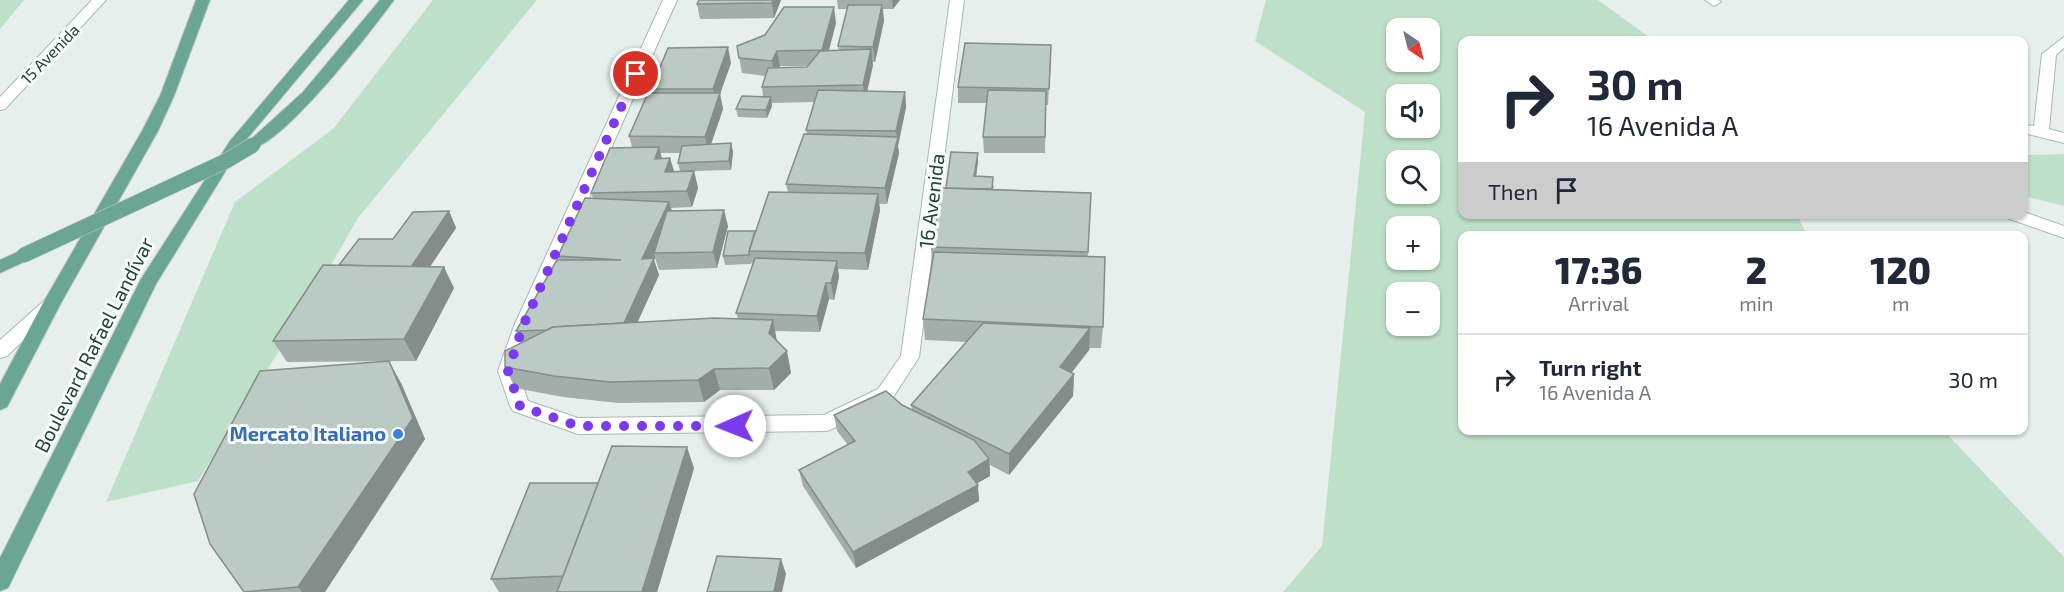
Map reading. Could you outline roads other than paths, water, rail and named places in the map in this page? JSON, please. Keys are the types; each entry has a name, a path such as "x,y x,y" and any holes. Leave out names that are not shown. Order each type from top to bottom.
{"main road":[{"path":"0,402 52,303 150,131 170,88 203,0"},
{"name":"Boulevard Rafael Landívar","path":"0,581 147,284 235,144 356,0"},
{"path":"0,267 226,161 253,145 287,119 309,97 387,0"}],"street":[{"name":"15 Avenida","path":"0,106 99,0"},
{"name":"16 Avenida","path":"670,0 523,326 508,371 520,406 578,426 827,423 885,394 910,357 957,0"},
{"path":"2041,131 2049,54 2064,41"},
{"path":"2028,129 2064,138"},
{"path":"2027,219 2064,232"},
{"path":"0,351 52,303"}],"place":[{"name":"Mercato Italiano","path":"398,434"}]}
